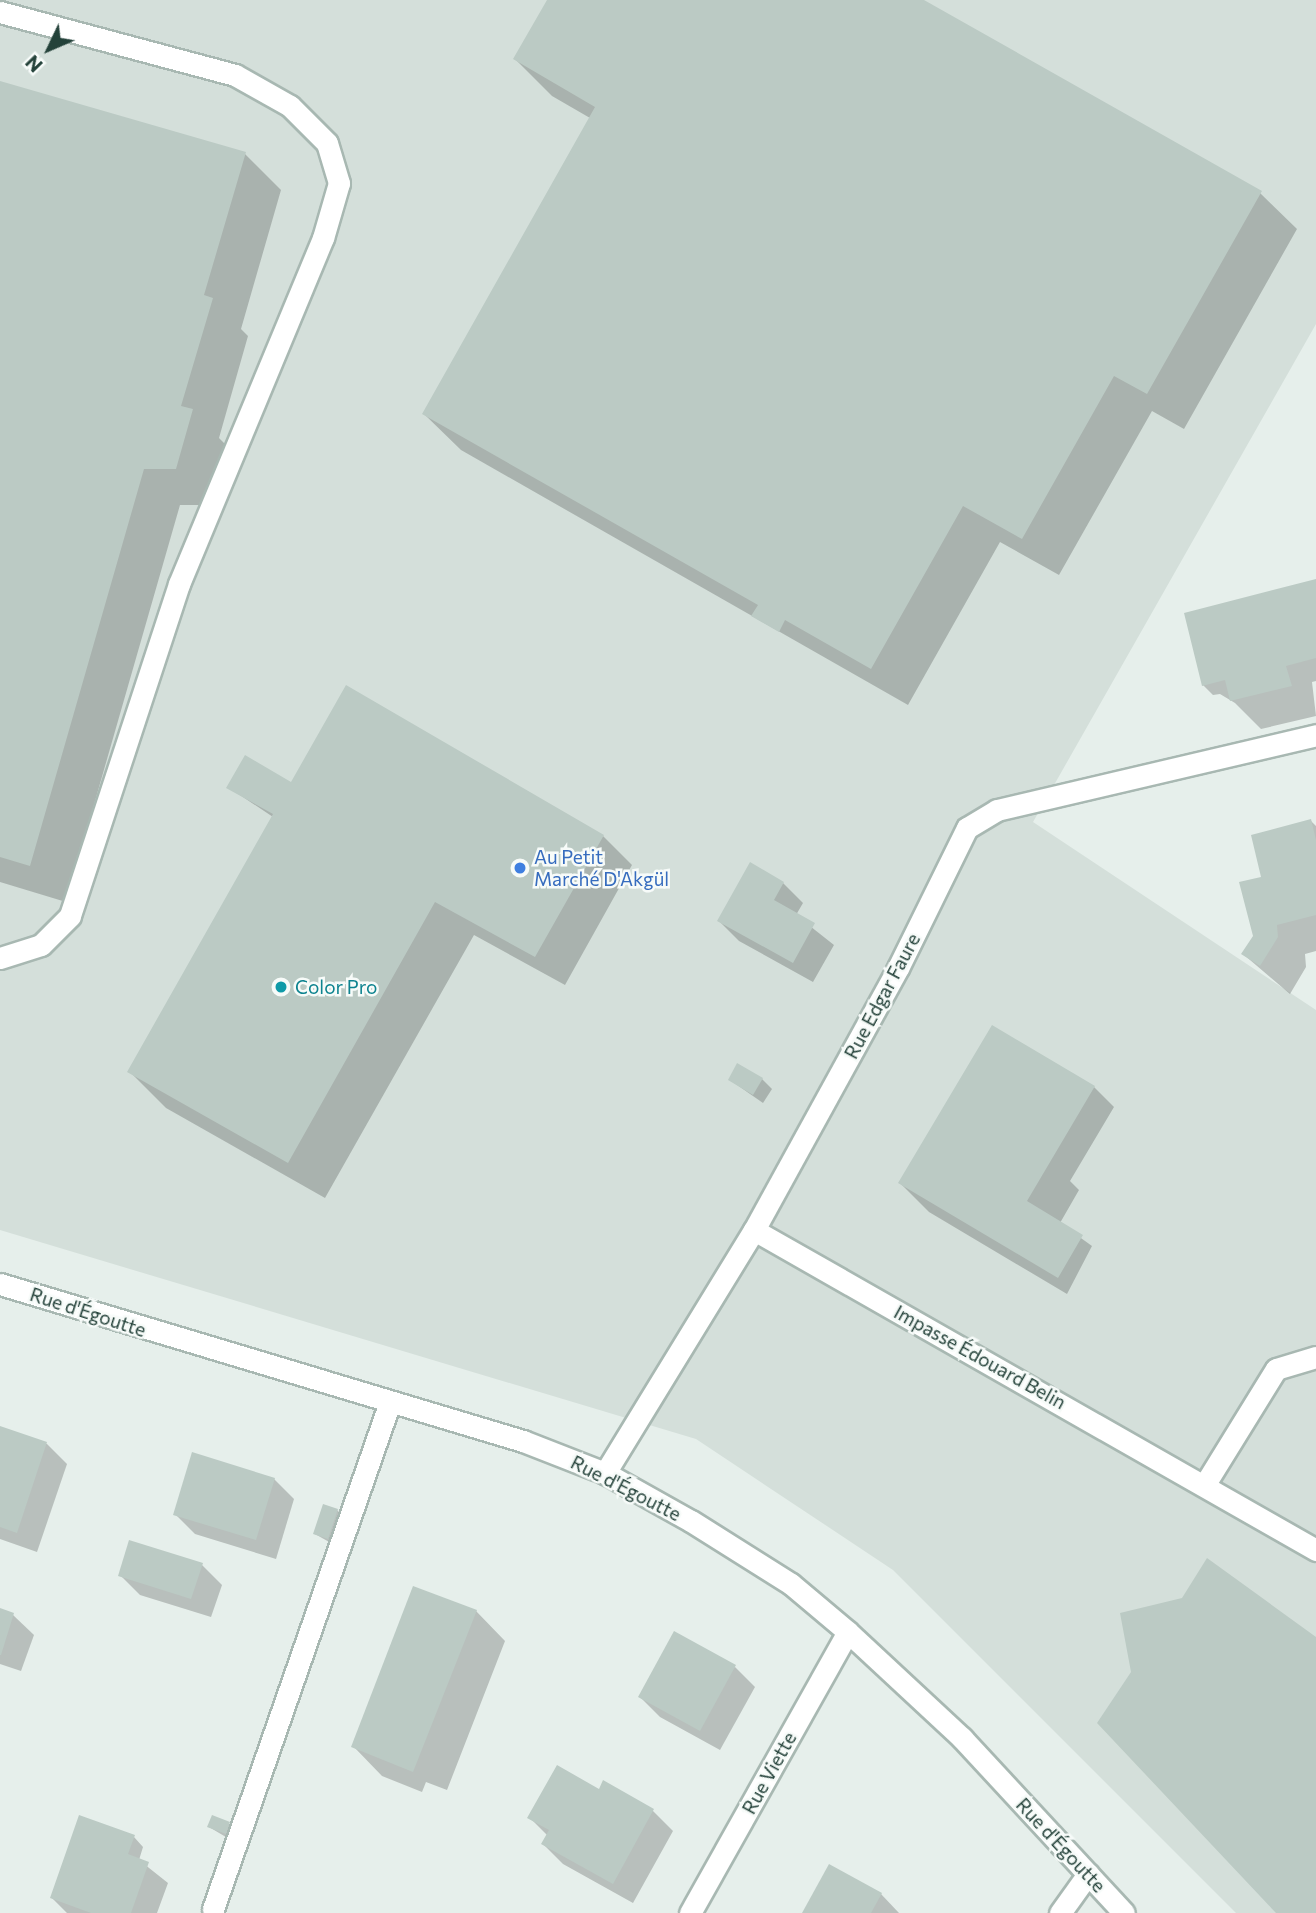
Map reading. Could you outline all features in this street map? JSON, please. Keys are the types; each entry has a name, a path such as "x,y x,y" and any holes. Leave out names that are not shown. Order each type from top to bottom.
{"street":[{"path":"0,12 235,75 290,106 327,143 339,183 323,238 179,584 70,916 41,945 0,958"},
{"name":"Rue Edgar Faure","path":"605,1474 754,1230 898,968 967,828 997,810 1316,735"},
{"name":"Impasse Édouard Belin","path":"754,1230 1206,1484 1316,1550"},
{"name":"Rue d'Égoutte","path":"0,1284 523,1441 605,1474 790,1584 848,1632 962,1738 1124,1913"},
{"path":"1206,1484 1276,1369 1316,1357"},
{"path":"214,1909 390,1402"},
{"name":"Rue Viette","path":"690,1913 848,1632"},
{"path":"1060,1913 1088,1874"}],"shaded area":[{"path":"0,0 1316,0 1316,324 1033,822 1316,1010 1316,1913 1236,1913 893,1570 696,1439 0,1230"}],"building":[{"path":"547,0 924,0 1262,191 1147,394 1114,376 1022,539 963,506 871,669 785,620 779,632 751,616 758,605 422,414 595,107 513,59"},
{"path":"0,81 246,152 204,295 213,298 181,406 193,409 176,469 144,469 30,866 0,857"},
{"path":"1316,579 1316,658 1286,666 1292,686 1230,701 1225,680 1202,686 1184,613"},
{"name":"Color Pro","path":"346,685 604,835 535,957 435,902 288,1163 127,1072 273,814 226,788 245,755 291,782"},
{"path":"1311,819 1316,840 1316,915 1277,925 1278,937 1260,966 1241,954 1253,936 1239,882 1261,877 1251,835"},
{"path":"750,862 784,882 774,900 815,923 793,963 717,921"},
{"path":"992,1025 1095,1086 1027,1201 1083,1235 1058,1278 898,1183"},
{"path":"737,1063 763,1078 753,1095 728,1080"},
{"path":"0,1426 47,1442 17,1533 0,1527"},
{"path":"192,1452 275,1478 256,1540 173,1515"},
{"path":"323,1504 338,1509 328,1539 313,1534"},
{"path":"129,1540 203,1563 191,1599 118,1576"},
{"path":"1207,1558 1316,1637 1316,1913 1276,1913 1097,1723 1131,1672 1120,1613 1182,1598"},
{"path":"413,1586 477,1610 413,1772 351,1747"},
{"path":"0,1608 14,1613 1,1655 0,1655"},
{"path":"674,1631 736,1665 700,1731 638,1697"},
{"path":"557,1765 599,1789 603,1780 654,1809 613,1884 541,1844 549,1830 527,1818"},
{"path":"79,1815 135,1835 128,1854 149,1862 131,1913 91,1913 50,1898"},
{"path":"212,1815 230,1822 226,1834 207,1827"},
{"path":"829,1864 882,1893 871,1913 802,1913"}],"place":[{"name":"Au Petit Marché D'Akgül","path":"520,868"},
{"name":"Color Pro","path":"281,987"}]}
